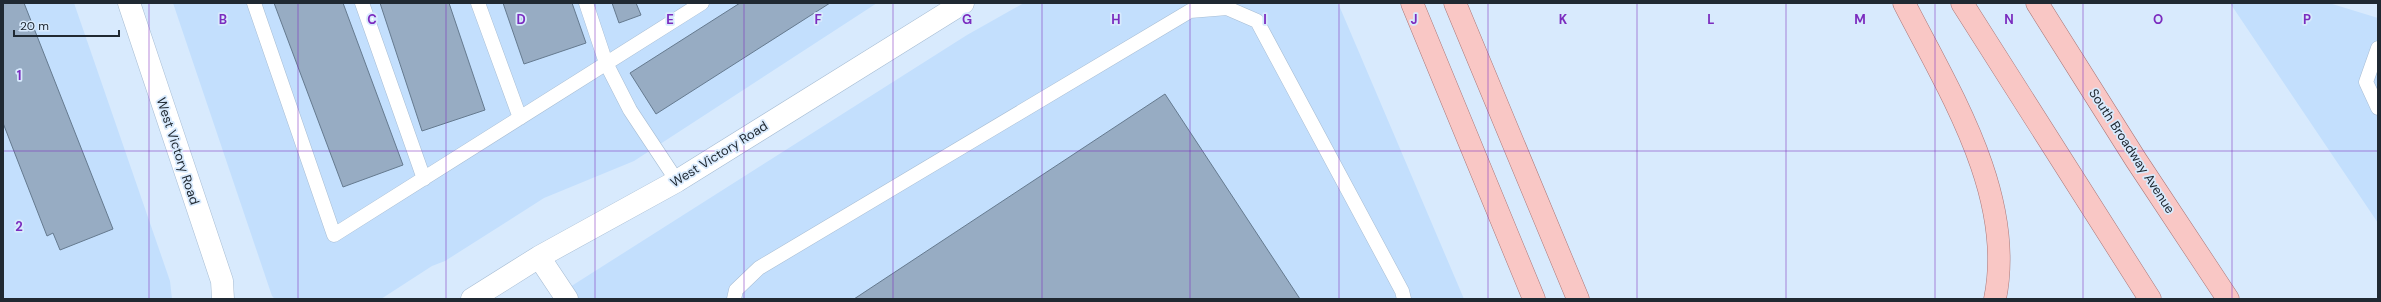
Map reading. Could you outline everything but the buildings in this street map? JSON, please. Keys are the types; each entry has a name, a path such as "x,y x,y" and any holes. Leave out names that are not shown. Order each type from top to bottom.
{"main road":[{"path":"1412,3 1534,299"},
{"path":"1455,3 1578,299"},
{"path":"1904,3 1960,113 1987,184 1998,230 2000,274 1995,299"},
{"path":"1962,3 2150,299"},
{"name":"South Broadway Avenue","path":"2037,3 2136,160 2228,299"},
{"path":"2206,266 2239,299"}],"street":[{"name":"West Victory Road","path":"129,3 222,281 223,299"},
{"name":"West Victory Road","path":"472,299 539,257 677,180 963,3"},
{"path":"539,257 567,299"}],"lane":[{"path":"254,3 334,235 606,63 682,9 702,3"},
{"path":"362,3 424,179"},
{"path":"478,3 520,118"},
{"path":"586,3 606,63 630,110 677,180"},
{"path":"734,299 736,290 759,268 1190,11 1228,8 1257,21 1404,299"},
{"path":"2377,55 2366,82 2378,108"}],"shaded area":[{"path":"3,3 74,3 170,281 172,299 3,299"},
{"path":"173,3 877,3 634,161 544,198 445,261 432,266 381,299 275,299 272,296"},
{"path":"1024,3 1338,3 1464,299 551,299 967,35"},
{"path":"2230,3 2329,3 2378,18 2378,223"}]}
